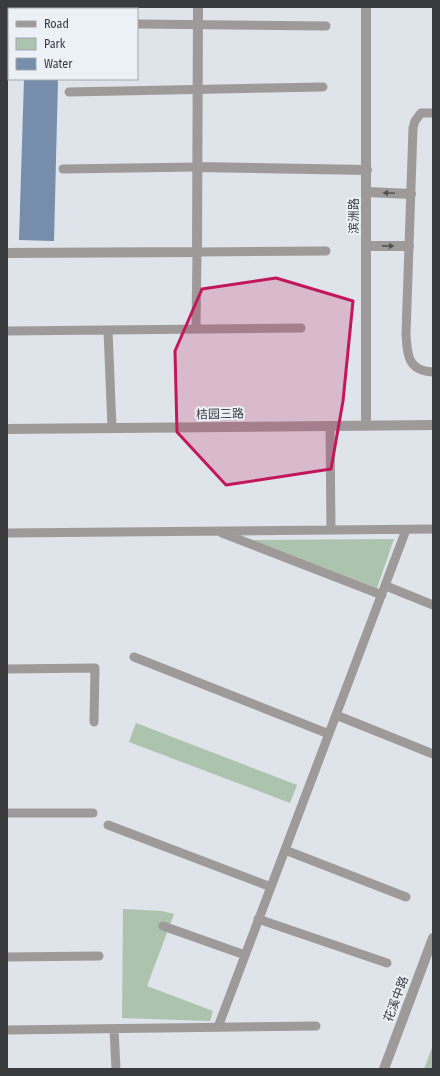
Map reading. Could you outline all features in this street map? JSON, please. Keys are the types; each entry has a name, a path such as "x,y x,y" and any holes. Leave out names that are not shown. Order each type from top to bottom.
{"street":[{"path":"7,253 197,252 198,7"},
{"name":"滨洲路","path":"366,7 366,426"},
{"path":"197,167 367,170"},
{"path":"367,192 410,194"},
{"path":"367,246 409,246"},
{"name":"桔园三路","path":"7,429 433,425"},
{"name":"花溪中路","path":"384,1069 433,938"}],"lane":[{"path":"138,24 326,26"},
{"path":"69,92 323,87"},
{"path":"433,113 420,113 413,128 406,334 407,353 413,365 425,371 433,372"},
{"path":"63,169 197,167"},
{"path":"196,329 197,252 326,251"},
{"path":"7,331 301,328"},
{"path":"108,330 112,428"},
{"path":"330,426 331,530"},
{"path":"7,533 433,529"},
{"path":"218,1027 406,530"},
{"path":"217,531 382,595"},
{"path":"386,586 433,605"},
{"path":"134,657 329,734"},
{"path":"7,669 95,668 94,722"},
{"path":"336,715 433,754"},
{"path":"7,813 93,813"},
{"path":"108,825 271,887"},
{"path":"285,850 406,897"},
{"path":"258,919 387,963"},
{"path":"163,926 245,955"},
{"path":"7,957 99,956"},
{"path":"7,1030 316,1026"},
{"path":"114,1028 116,1069"}],"highlighted area":[{"path":"276,278 353,301 343,401 331,469 226,485 177,432 175,351 202,289"}],"green space":[{"path":"394,539 377,588 252,540"},
{"path":"136,723 297,785 290,803 129,742"},
{"path":"123,909 162,911 174,914 147,986 213,1011 210,1021 122,1018"},
{"path":"433,1045 433,1069 424,1069"}],"water":[{"path":"26,7 60,7 60,8"},
{"path":"24,80 58,80 54,241 19,240"}]}
